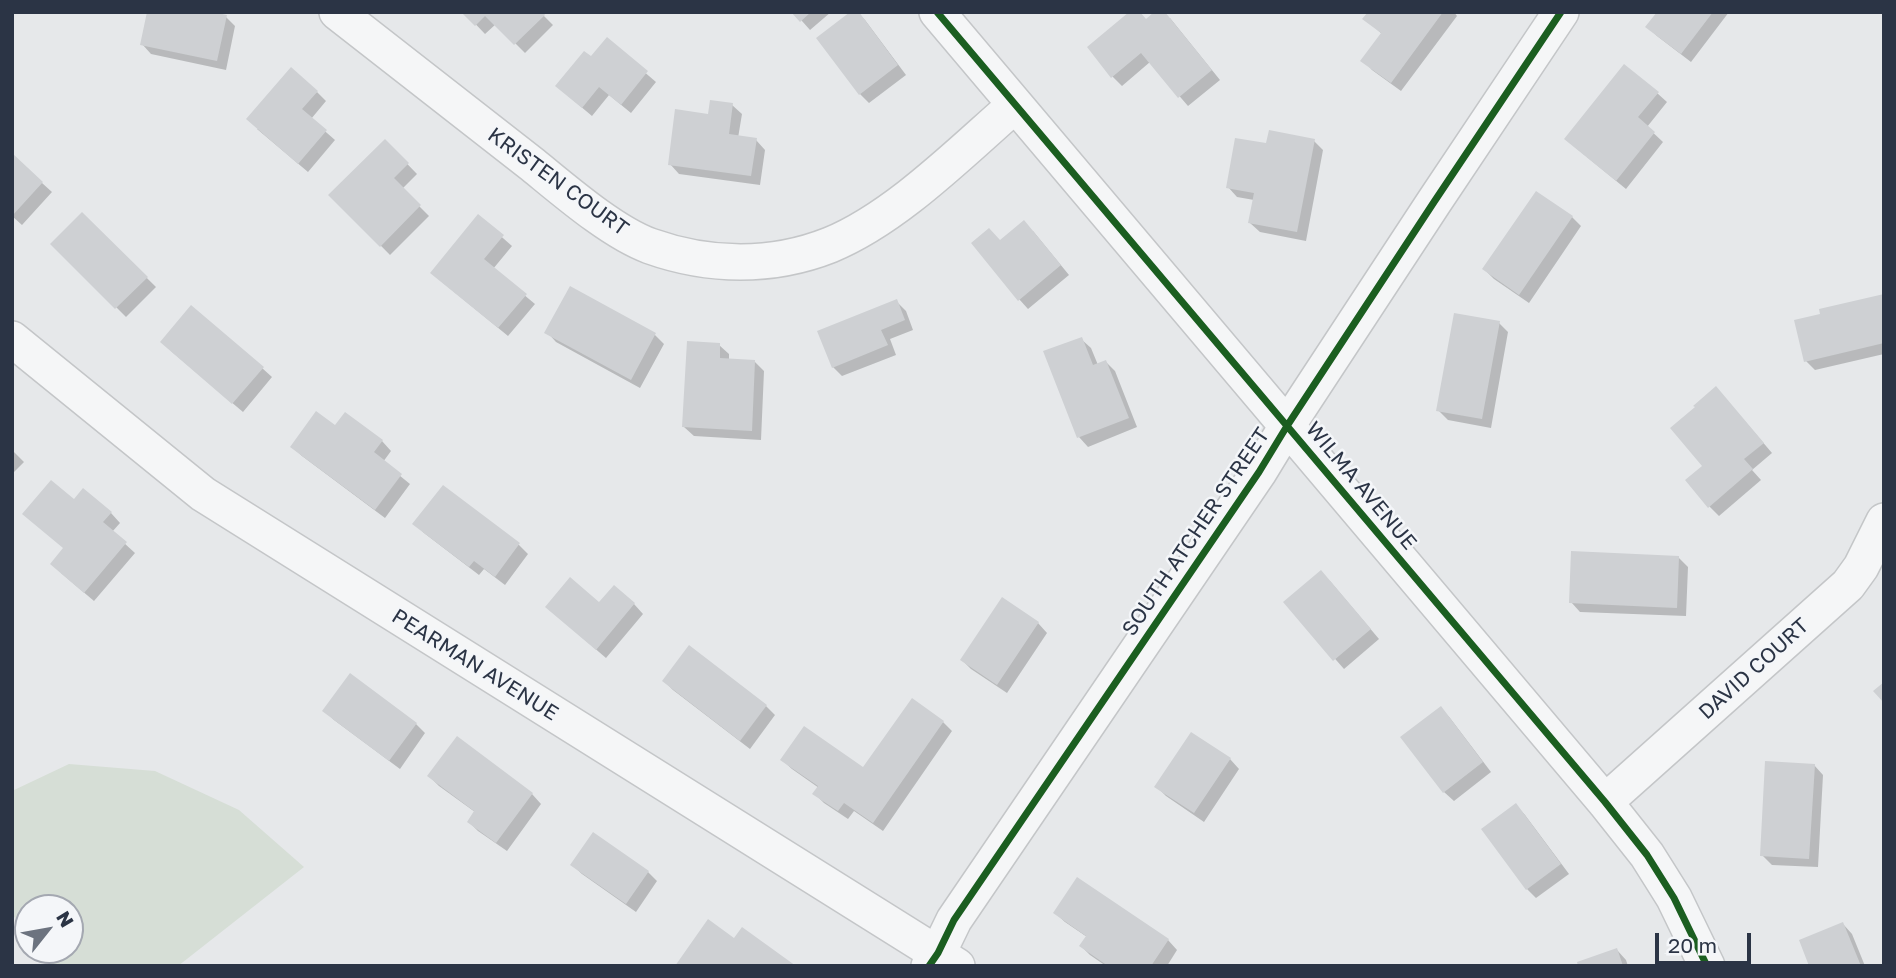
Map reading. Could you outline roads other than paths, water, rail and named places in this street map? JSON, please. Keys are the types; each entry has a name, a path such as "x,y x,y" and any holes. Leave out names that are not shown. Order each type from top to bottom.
{"street":[{"name":"KRISTEN COURT","path":"337,12 572,196 621,231 648,245 707,260 738,263 802,255 860,230 913,194 1015,105"},
{"name":"WILMA AVENUE","path":"937,12 1647,855 1674,898 1707,966"},
{"name":"SOUTH ATCHER STREET","path":"941,962 954,920 1259,472 1434,202 1562,12"},
{"name":"PEARMAN AVENUE","path":"12,339 203,494 941,962"},
{"name":"DAVID COURT","path":"1605,803 1848,585 1861,567 1884,521"}]}
